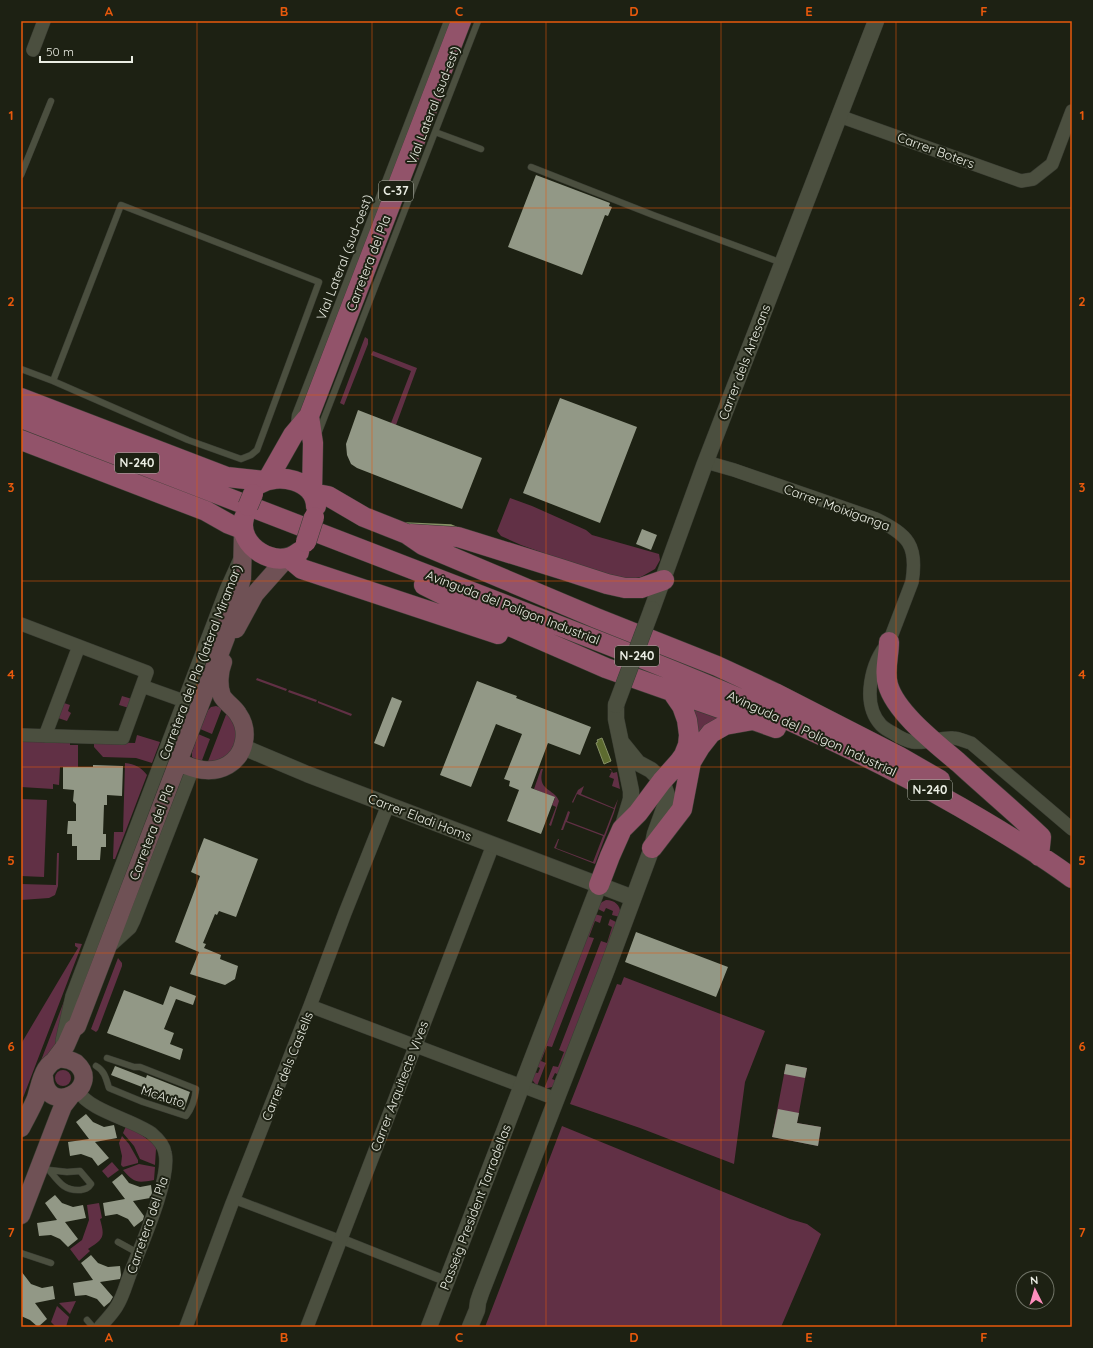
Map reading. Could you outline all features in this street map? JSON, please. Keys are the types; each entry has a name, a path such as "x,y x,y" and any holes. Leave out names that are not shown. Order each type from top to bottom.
{"main road":[{"name":"Carretera del Pla","path":"309,416 461,21"},
{"path":"21,398 227,477 262,485 285,478 293,480 303,485 312,493 328,496 364,517 407,534 423,545 596,618 717,666 900,757 973,800 1017,830 1019,843"},
{"name":"C-37","path":"243,527 262,485 293,434 309,416"},
{"path":"243,527 247,540 257,551 277,559 294,556 306,542 314,518 316,504 312,493 314,443 309,416"},
{"name":"Avinguda del Polígon Industrial","path":"21,418 599,641 743,700 821,735 922,785 1019,843 1072,878"},
{"path":"21,440 206,511 229,524 243,527"},
{"path":"230,635 225,628 236,600 242,578 243,527"},
{"path":"407,534 458,537 607,584 625,588 641,588 664,580"},
{"path":"287,558 302,569 542,648 552,645"},
{"path":"186,765 213,770 222,768 235,760 240,754 243,747 244,733 242,723 240,716 235,709 224,699 220,686 222,666 230,635 255,594 287,558"},
{"path":"386,558 409,578 484,615 606,668 755,720 871,771 883,766"},
{"name":"Carretera del Pla","path":"77,1026 106,949 186,765 230,635"},
{"path":"889,642 889,653 886,668 888,683 891,693 899,706 932,740 1041,837 1039,856"},
{"path":"599,885 610,856 634,806 657,776 679,762 688,745 689,734 687,720 682,706 671,690"},
{"path":"652,848 667,820 682,809 691,762 700,747 711,734 725,725 755,720"},
{"path":"634,806 647,821 667,820"},
{"path":"21,1128 49,1067 66,1045 73,1029 77,1026 79,1030 76,1050 88,1067"},
{"path":"74,1094 60,1098 51,1094 45,1086 49,1067 59,1059 69,1060 88,1067"},
{"path":"21,1215 44,1169 63,1106 81,1087 88,1067"}],"street":[{"path":"33,50 44,21"},
{"name":"Carrer dels Artesans","path":"621,742 616,719 616,705 664,580 706,462 876,21"},
{"name":"Carrer Boters","path":"839,116 1021,181 1033,179 1052,164 1072,111"},
{"name":"Carrer Moixiganga","path":"706,462 734,470 876,519 894,528 903,535 913,553 914,572 907,597 889,642 882,650 870,686 869,698 872,710 881,725 899,736 913,742 954,738 971,744 1072,829"},
{"name":"Carretera del Pla (lateral Miramar)","path":"49,1067 62,1039 72,996 226,590 242,553"},
{"path":"21,624 79,646 94,655 147,672 123,738 21,735"},
{"path":"46,736 79,646"},
{"path":"142,686 184,701"},
{"path":"621,742 638,763 657,776 668,798 667,820"},
{"path":"621,742 634,806"},
{"name":"Carrer Eladi Homs","path":"243,747 312,776 633,898"},
{"name":"Carrer dels Castells","path":"186,1327 231,1206 388,805"},
{"name":"Carrer Arquitecte Vives","path":"307,1327 493,845"},
{"path":"470,1327 477,1310 478,1302 607,970 652,848"},
{"name":"Passeig President Tarradellas","path":"429,1327 599,885"},
{"path":"310,1006 556,1100"},
{"name":"Carretera del Pla","path":"74,1094 90,1104 151,1134 162,1145 165,1152 166,1169 156,1206 118,1305 100,1327"},
{"path":"239,1201 336,1238"},
{"path":"346,1241 439,1278"}],"lane":[{"name":"Vial Lateral (sud-oest)","path":"293,434 295,415 447,21"},
{"name":"Vial Lateral (sud-est)","path":"314,443 326,416 478,21"},
{"path":"21,175 50,102"},
{"path":"435,132 481,149"},
{"path":"531,167 782,264"},
{"path":"21,369 53,381 188,440 241,459 251,455 257,450 319,282 121,205 53,381"},
{"name":"McAuto","path":"88,1067 101,1069 105,1074 109,1088 143,1102 186,1116 191,1110 196,1089 140,1067 134,1067 107,1058"},
{"path":"44,1169 67,1172 80,1171 91,1184 89,1187 84,1189 68,1189 44,1169"},
{"path":"118,1242 138,1252"},
{"path":"21,1253 51,1264"},
{"path":"87,1320 93,1327"}],"shaded area":[{"path":"365,337 368,339 368,344 344,405 340,403"},
{"path":"373,351 417,368 396,425 391,423 411,371 371,355"},
{"path":"510,498 586,530 592,535 659,554 660,560 655,569 641,577 631,579 612,578 521,545 501,536 497,531"},
{"path":"257,678 287,689 286,691 256,680"},
{"path":"289,690 317,700 316,702 288,692"},
{"path":"122,696 132,699 129,708 119,705"},
{"path":"318,701 352,714 351,716 318,703"},
{"path":"687,702 732,717 697,738"},
{"path":"64,703 70,705 68,711 71,713 67,721 58,718"},
{"path":"216,706 222,708 212,734 200,729 208,710 211,707"},
{"path":"227,712 237,726 237,743 226,758 207,764"},
{"path":"198,734 210,739 201,763 192,757 192,752"},
{"path":"137,735 160,742 152,763 136,758 103,757 94,747 94,742 135,743"},
{"path":"602,738 611,761 604,764 596,743 598,742 597,740"},
{"path":"21,739 70,741 70,745 78,745 78,767 60,767 59,785 53,784 53,789 21,787"},
{"path":"125,763 138,766 147,775 115,859 113,859 114,832 123,832"},
{"path":"541,769 543,769 541,776 544,785 557,797 559,801 551,826 549,825 556,807 552,805 555,798 534,789"},
{"path":"612,771 613,773 617,772 620,789 612,786 614,779 609,777"},
{"path":"584,786 581,794 614,808 618,799 595,864 554,848 559,839 556,848 593,862 603,836 566,822 563,830 561,830 568,811 570,812 567,821 604,835 614,809 577,794 573,803 572,802 578,790"},
{"path":"21,799 47,800 44,877 21,876"},
{"path":"57,853 59,853 58,886 55,895 49,898 21,900 21,884 56,885"},
{"path":"606,900 613,901 618,905 620,917 612,915 613,911 606,908 604,912 596,908"},
{"path":"594,914 602,916 600,923 595,921 589,937 594,938 552,1047 547,1046 541,1061 546,1063 537,1086 533,1081 533,1072 538,1073 540,1068 536,1066"},
{"path":"610,919 618,923 559,1075 555,1073 552,1079 557,1081 552,1087 544,1089 553,1066 558,1067 564,1052 559,1050 601,941 607,943 612,927 608,925"},
{"path":"75,943 82,944 21,1103 21,1044 78,948 75,946"},
{"path":"118,958 122,963 122,966 96,1032 91,1029"},
{"path":"77,968 55,1048 40,1063"},
{"path":"624,977 765,1031 745,1082 734,1164 640,1128 570,1104 617,984 621,985"},
{"path":"786,1064 807,1068 797,1123 821,1127 818,1146 772,1137"},
{"path":"63,1070 69,1072 71,1078 69,1084 63,1086 57,1084 55,1078 57,1072"},
{"path":"127,1124 155,1145 155,1165 140,1159 134,1146 123,1133"},
{"path":"562,1126 790,1219 807,1224 821,1234 781,1327 485,1327"},
{"path":"122,1136 129,1144 138,1160 138,1163 123,1167 121,1165 122,1156 119,1143"},
{"path":"112,1162 119,1170 108,1178 102,1171"},
{"path":"139,1164 155,1167 154,1180 144,1182 136,1181 123,1170"},
{"path":"99,1203 102,1218 100,1219 103,1234 102,1237 97,1243 88,1249 90,1251 79,1261 70,1249 82,1240 89,1220 87,1205"},
{"path":"76,1301 70,1314 59,1303"},
{"path":"57,1306 69,1317 66,1327 56,1327 51,1322"}],"building":[{"path":"536,175 610,203 609,206 612,207 608,216 605,215 582,275 508,247"},
{"path":"560,398 637,427 600,523 523,493"},
{"path":"358,410 482,458 462,509 357,468 351,464 347,455 346,444"},
{"path":"642,529 657,535 651,550 636,544"},
{"path":"477,681 591,727 580,755 548,743 531,788 555,797 541,834 507,821 519,790 509,786 510,781 504,779 522,734 496,724 471,787 440,775"},
{"path":"392,697 402,701 384,747 374,743"},
{"path":"93,765 123,766 122,796 107,795 107,805 104,805 103,834 106,834 106,847 101,847 100,860 77,860 77,846 72,846 72,834 67,834 68,821 76,821 76,804 73,801 74,790 63,789 63,767 93,767"},
{"path":"204,838 258,859 236,917 219,911 217,915 215,914 203,943 206,944 204,948 221,955 220,959 238,966 235,979 225,985 190,974 199,952 175,942 200,876 191,872"},
{"path":"636,932 728,967 716,997 625,962"},
{"path":"170,986 196,996 193,1005 176,999 164,1029 174,1033 170,1044 183,1049 180,1060 107,1033 124,990 163,1005"},
{"path":"786,1064 807,1068 805,1078 784,1074"},
{"path":"115,1066 146,1078 147,1075 190,1092 184,1110 140,1093 142,1087 111,1075"},
{"path":"778,1109 799,1113 797,1123 821,1127 818,1146 772,1137"},
{"path":"86,1114 93,1122 104,1127 114,1125 117,1138 95,1142 109,1158 98,1166 92,1158 81,1154 70,1156 68,1142 89,1139 76,1122"},
{"path":"122,1174 129,1183 140,1187 151,1185 152,1193 150,1198 133,1201 144,1216 143,1220 134,1227 128,1219 117,1214 105,1216 103,1203 125,1199 112,1182"},
{"path":"55,1195 62,1203 73,1207 83,1205 86,1218 65,1222 78,1239 68,1247 60,1239 51,1235 39,1236 37,1223 57,1220 45,1203"},
{"path":"91,1255 98,1263 108,1267 120,1266 120,1279 100,1282 113,1297 104,1307 97,1299 86,1295 75,1296 73,1283 93,1280 81,1263"},
{"path":"21,1271 31,1284 42,1288 53,1286 55,1299 35,1303 47,1319 38,1327 30,1320 21,1316"}],"waterway":[{"path":"405,524 451,526 456,528"}]}
